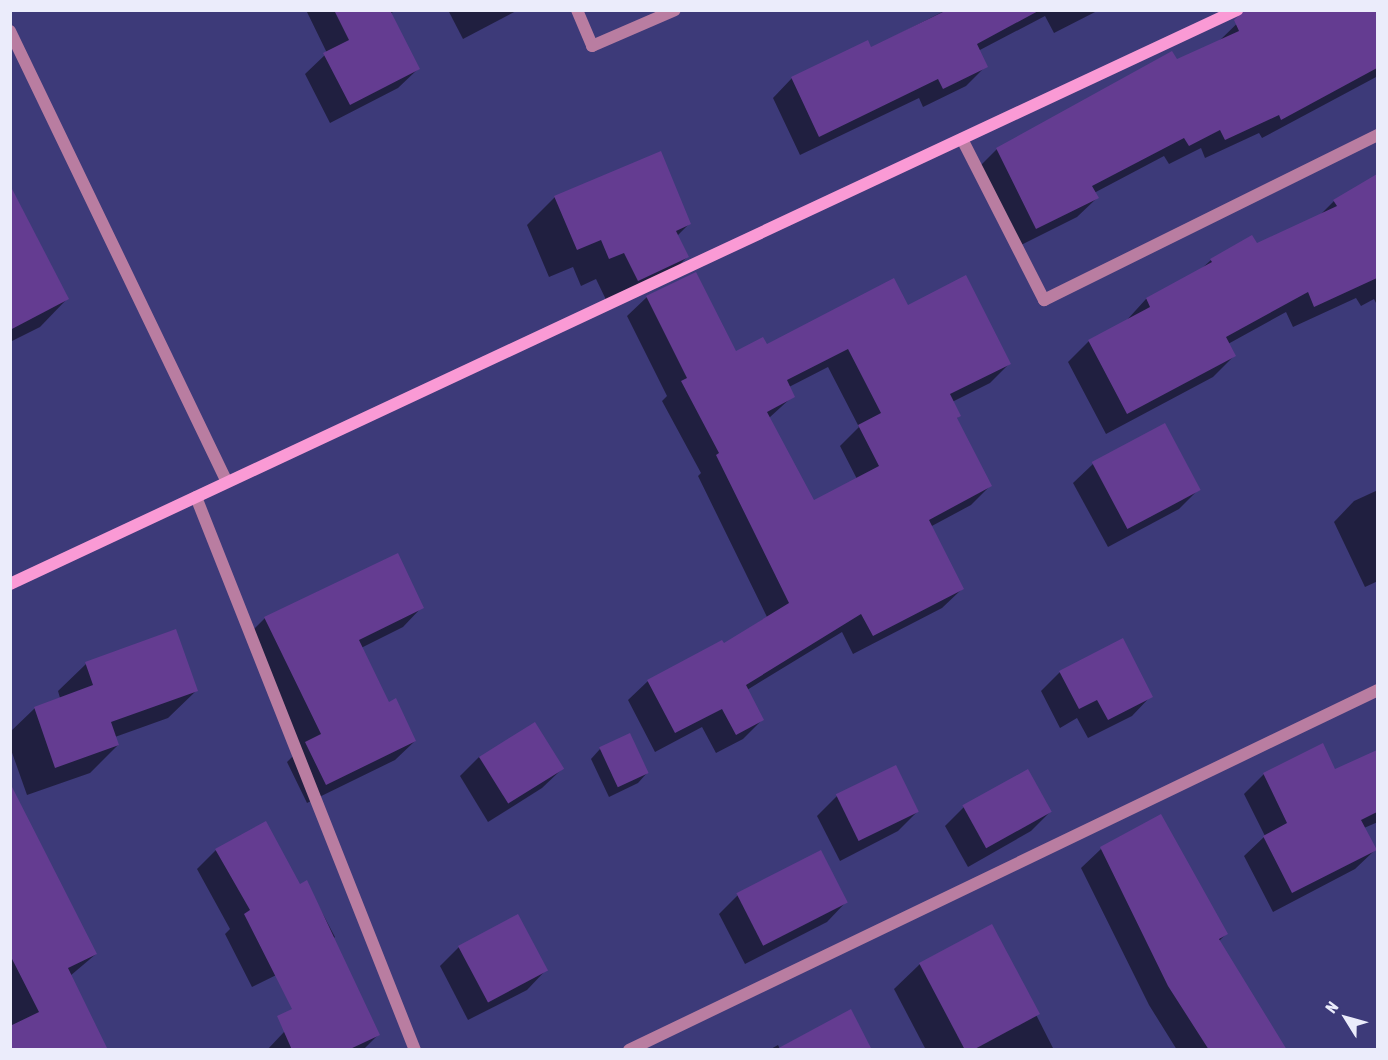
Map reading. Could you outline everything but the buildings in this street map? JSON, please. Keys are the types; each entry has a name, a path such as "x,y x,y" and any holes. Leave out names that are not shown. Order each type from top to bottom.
{"street":[{"path":"577,10 592,46 675,10"},
{"path":"10,584 1237,10"},
{"path":"10,32 227,482"},
{"path":"962,139 1044,300 1377,135"},
{"path":"196,497 415,1050"},
{"path":"629,1050 1377,690"}]}
